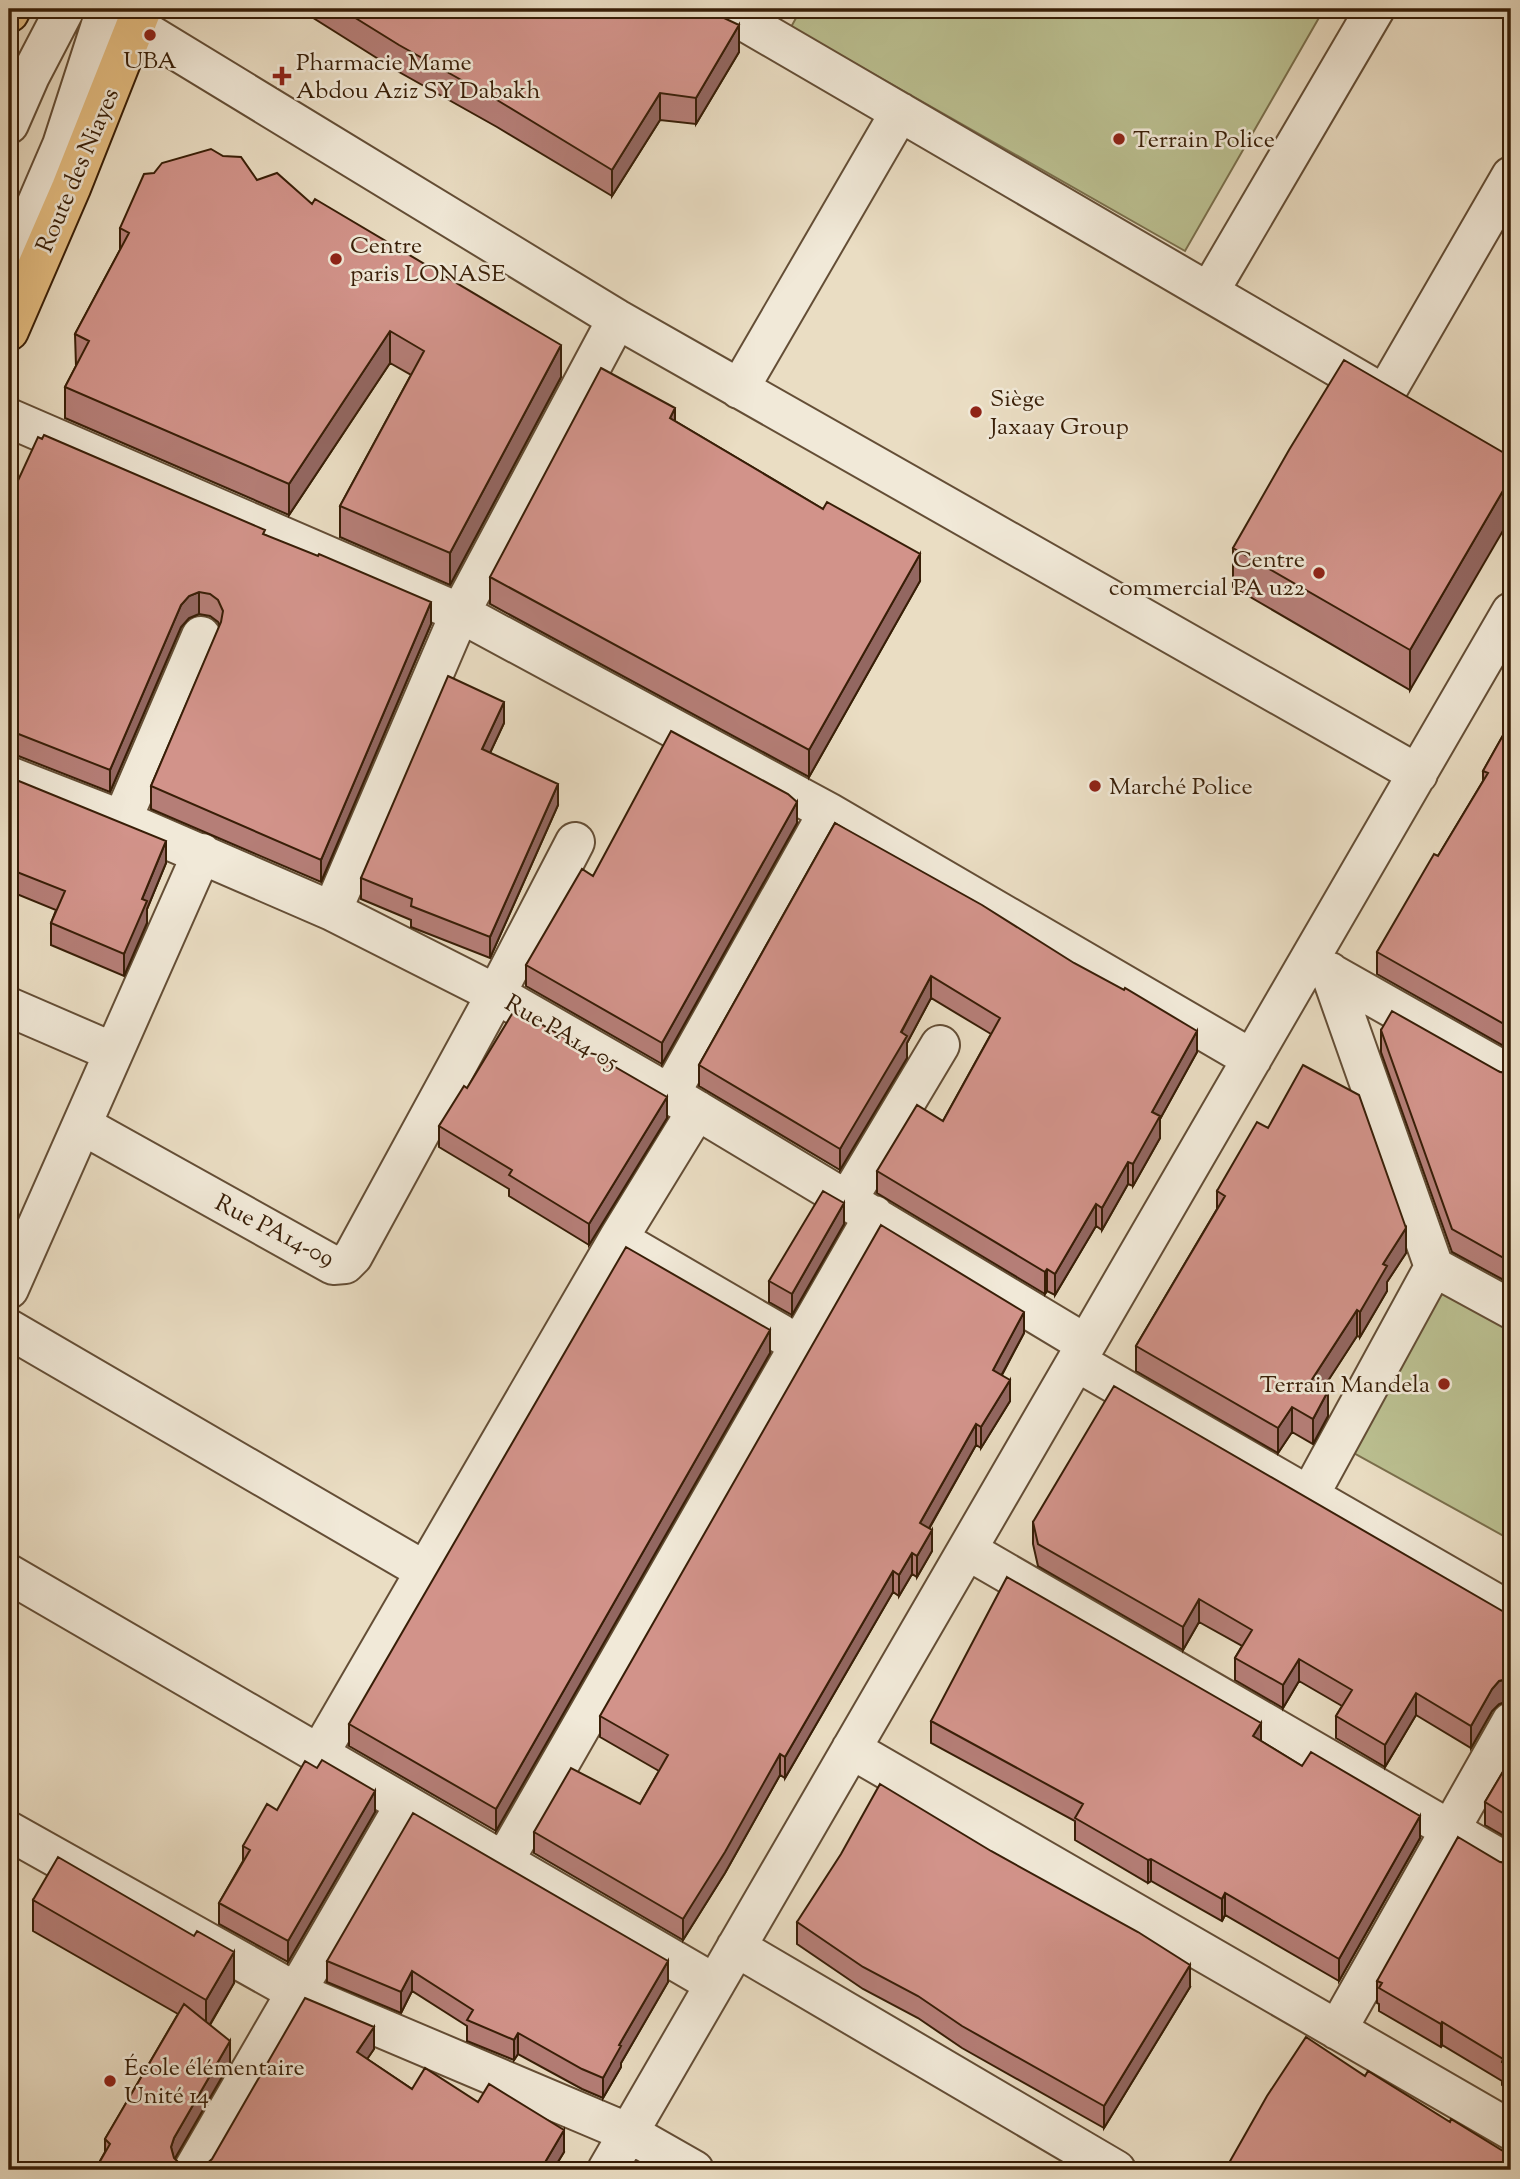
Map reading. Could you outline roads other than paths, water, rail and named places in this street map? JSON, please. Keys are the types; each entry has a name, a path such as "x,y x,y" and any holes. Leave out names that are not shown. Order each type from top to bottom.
{"main road":[{"name":"Route des Niayes","path":"9,331 71,188 123,13"}],"street":[{"path":"9,124 30,76 65,9"},
{"path":"723,9 1419,414"},
{"path":"1209,292 1374,9"},
{"path":"9,268 123,13 617,319 1418,774"},
{"path":"739,389 900,112"},
{"path":"1385,394 1511,176"},
{"path":"332,911 460,613 617,319"},
{"path":"9,418 460,613 828,812 1252,1059"},
{"path":"607,2170 639,2147 715,1984 1252,1059 1320,966 1418,774 1511,612"},
{"path":"122,820 201,636"},
{"name":"Rue PA14-05","path":"9,776 202,853 332,911 496,994 861,1207 1082,1353 1309,1496 1511,1612"},
{"path":"319,1754 618,1239 683,1102 828,812"},
{"path":"496,994 575,842"},
{"path":"9,1289 202,853"},
{"path":"1320,966 1511,1075"},
{"path":"1320,966 1434,1267 1511,1309"},
{"name":"Rue PA14-09","path":"82,1125 333,1265 345,1264 353,1256 496,994"},
{"path":"9,1007 113,1052"},
{"path":"504,1861 800,1345 861,1207 940,1045"},
{"path":"618,1239 800,1345"},
{"path":"1309,1496 1434,1267"},
{"path":"9,1329 425,1571"},
{"path":"967,1550 1511,1865"},
{"path":"9,1574 715,1984"},
{"path":"1337,2030 1511,1723"},
{"path":"851,1749 1511,2130"},
{"path":"193,2170 405,1804"},
{"path":"9,1831 296,1992 694,2170"},
{"path":"736,1948 1116,2170"}],"place":[{"name":"UBA","path":"150,35"},
{"name":"Pharmacie Mame Abdou Aziz SY Dabakh","path":"282,76"},
{"name":"Terrain Police","path":"1119,139"},
{"name":"Centre paris LONASE","path":"336,259"},
{"name":"Siège Jaxaay Group","path":"976,412"},
{"name":"Centre commercial PA u22","path":"1319,573"},
{"name":"Marché Police","path":"1095,786"},
{"name":"Terrain Mandela","path":"1444,1384"},
{"name":"École élémentaire Unité 14","path":"110,2081"}]}
